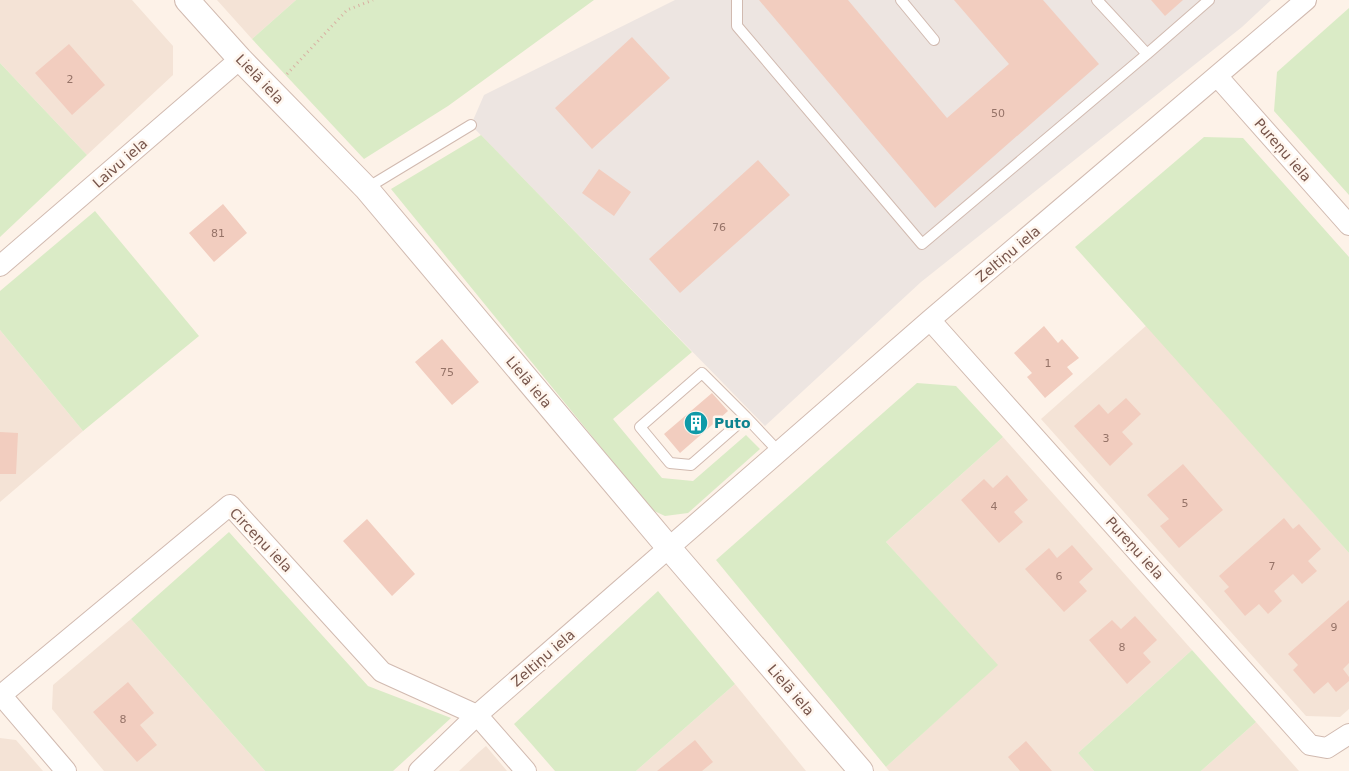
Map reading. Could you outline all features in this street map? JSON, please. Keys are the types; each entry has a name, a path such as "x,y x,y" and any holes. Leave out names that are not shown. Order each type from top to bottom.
{"street":[{"name":"Lielā iela","path":"187,0 240,59 366,188 669,548 861,771"},
{"name":"Zeltiņu iela","path":"419,771 477,715 930,320 1306,0"},
{"name":"Laivu iela","path":"0,266 240,59"},
{"name":"Pureņu iela","path":"1217,76 1349,225"},
{"name":"Pureņu iela","path":"930,320 1310,745 1327,748 1349,734"},
{"name":"Circeņu iela","path":"0,696 230,505 382,672 477,715"},
{"path":"0,696 66,771"},
{"path":"477,715 526,771"}],"lane":[{"path":"737,0 736,26 922,244 1209,0"},
{"path":"901,0 934,40"},
{"path":"1097,0 1147,54"},
{"path":"366,188 470,125"},
{"path":"746,418 692,465 670,463 640,427 702,373 746,418 779,452"}],"path":[{"path":"271,90 347,10 374,0"}],"shaded area":[{"path":"0,0 132,0 173,46 173,75 87,155 0,63"},
{"path":"217,0 296,0 252,39"},
{"path":"675,0 1271,0 1242,27 921,282 765,426 471,125 484,95"},
{"path":"1147,325 1349,553 1349,709 1340,717 1306,716 1041,419"},
{"path":"0,330 83,431 0,502"},
{"path":"1003,437 1192,650 1078,753 1094,771 889,771 886,767 997,665 886,542"},
{"path":"131,619 265,771 104,771 52,709 53,685"},
{"path":"735,684 806,771 636,771"},
{"path":"1256,722 1299,771 1201,771"},
{"path":"0,738 16,740 43,771 0,771"},
{"path":"486,746 507,771 459,771 479,752"}],"green space":[{"path":"296,0 594,0 448,106 364,159 252,39"},
{"path":"1349,8 1349,195 1274,111 1277,72"},
{"path":"0,63 87,155 0,237"},
{"path":"481,135 692,352 613,419 662,478 693,481 746,435 760,449 688,513 665,516 652,510 391,189"},
{"path":"1204,137 1243,138 1349,257 1349,553 1075,247"},
{"path":"95,211 199,336 83,431 0,330 0,291"},
{"path":"917,383 956,386 1003,437 886,542 998,665 886,767 716,560"},
{"path":"229,532 368,686 451,718 393,771 265,771 131,619"},
{"path":"658,591 735,684 636,771 555,771 514,724"},
{"path":"1192,650 1256,722 1201,771 1094,771 1078,753"}],"building":[{"path":"759,0 848,0 947,118 1009,64 954,0 1043,0 1099,64 935,208"},
{"path":"1151,0 1183,0 1165,16"},
{"path":"632,37 670,78 592,149 555,108"},
{"path":"69,44 105,85 72,115 35,73"},
{"path":"758,160 790,195 680,293 649,259"},
{"path":"599,169 631,192 614,216 582,193"},
{"path":"223,204 247,233 214,262 189,233"},
{"path":"1044,326 1058,343 1062,339 1079,358 1067,367 1073,374 1045,398 1027,377 1032,373 1014,353"},
{"path":"442,339 479,382 452,405 415,362"},
{"name":"Puto","path":"712,393 728,411 680,453 664,434"},
{"path":"1126,398 1141,414 1122,432 1133,444 1110,466 1074,426 1099,404 1108,414"},
{"path":"0,432 18,433 16,474 0,474"},
{"path":"1183,464 1223,510 1179,548 1160,526 1169,519 1147,495"},
{"path":"1007,475 1028,500 1014,512 1023,522 999,543 961,500 984,479 993,488"},
{"path":"1284,518 1293,529 1299,524 1321,549 1308,561 1317,571 1302,584 1293,574 1274,591 1282,601 1268,614 1259,604 1245,616 1224,591 1229,587 1219,576"},
{"path":"367,519 415,574 392,596 343,541"},
{"path":"1072,545 1093,569 1079,582 1087,591 1064,612 1025,569 1049,548 1057,558"},
{"path":"1349,600 1349,663 1343,669 1349,677 1349,681 1336,692 1328,682 1314,694 1293,670 1298,665 1288,654"},
{"path":"1135,616 1157,640 1143,653 1151,662 1127,684 1089,640 1112,620 1121,629"},
{"path":"128,682 154,713 140,725 157,745 137,762 93,712"},
{"path":"695,740 713,762 702,771 657,771"},
{"path":"1026,741 1052,771 1020,771 1008,757"}],"place":[{"name":"Puto","path":"696,423"}]}
